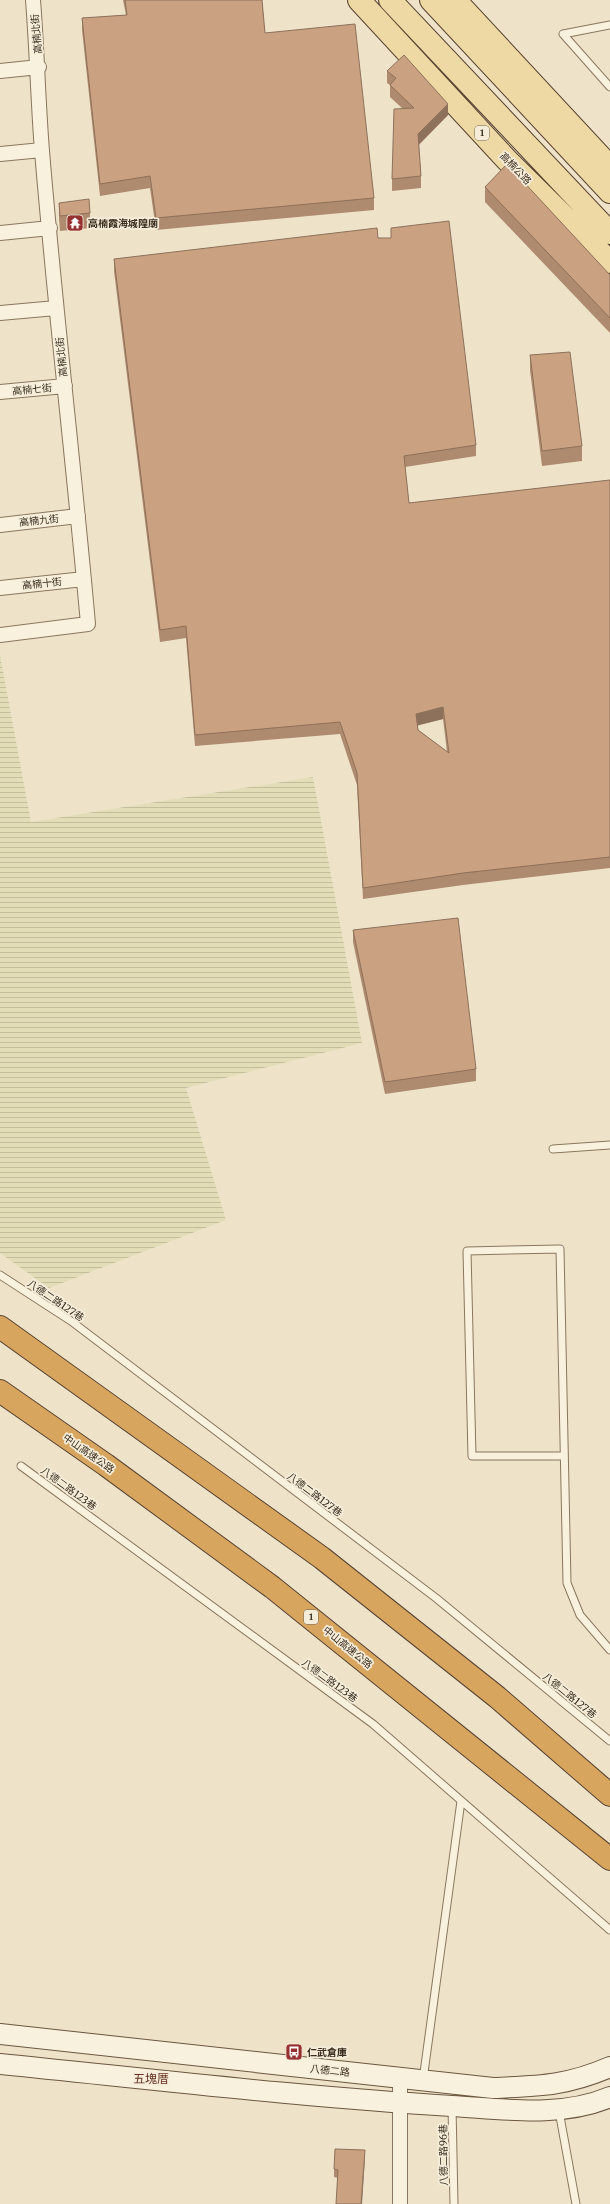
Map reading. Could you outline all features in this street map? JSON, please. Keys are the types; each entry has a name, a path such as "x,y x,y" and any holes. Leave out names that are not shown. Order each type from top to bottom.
{"highway":[{"path":"0,1327 322,1558 497,1697 610,1795"},
{"name":"中山高速公路","path":"0,1391 106,1465 272,1587 610,1859"}],"main road":[{"name":"高楠公路","path":"359,0 507,160 610,262"},
{"name":"1","path":"390,0 610,233"},
{"path":"430,0 552,118 610,168"},
{"path":"455,0 552,118 610,192"},
{"path":"507,160 552,118"}],"street":[{"name":"高楠北街","path":"0,635 88,624 56,308 42,150 33,0"},
{"path":"0,71 38,67"},
{"path":"0,154 42,150"},
{"path":"0,233 50,228"},
{"path":"0,313 56,308"},
{"name":"高楠七街","path":"0,392 64,386"},
{"name":"高楠九街","path":"0,525 78,516"},
{"name":"高楠十街","path":"0,588 84,579"},
{"name":"八德二路","path":"0,2034 493,2088 551,2086 583,2079 610,2067"},
{"path":"0,2064 400,2104 559,2110 595,2103 610,2097"},
{"path":"400,2078 400,2204"}],"lane":[{"path":"610,25 563,34 610,86"},
{"path":"553,1149 610,1145"},
{"path":"563,1456 472,1456 467,1252 560,1249 563,1456 567,1583 580,1615 610,1650"},
{"name":"八德二路127巷","path":"0,1275 71,1321 436,1598 610,1741"},
{"name":"八德二路123巷","path":"21,1466 373,1724 610,1930"},
{"path":"422,2081 461,1801"},
{"name":"八德二路96巷","path":"452,2106 454,2204"},
{"path":"559,2110 576,2204"}],"shaded area":[{"path":"0,655 31,822 313,777 362,1043 186,1088 226,1220 49,1288 0,1253"}],"building":[{"path":"125,0 262,0 265,33 355,24 374,198 156,218 150,176 100,184 82,18 127,15"},
{"path":"404,55 448,104 418,134 421,176 392,179 394,109 414,108 390,85 396,78 387,71"},
{"path":"507,164 610,275 610,318 485,187"},
{"path":"89,199 90,213 60,216 59,203"},
{"path":"449,221 476,445 404,456 409,503 610,480 610,857 463,873 363,888 357,773 340,722 195,735 186,626 160,630 114,259 377,228 378,238 391,238 391,228","holes":["443,707 449,753 418,730 416,714"]},
{"path":"570,352 582,446 542,451 530,355"},
{"path":"458,918 476,1069 385,1082 353,930"},
{"path":"335,2149 365,2150 361,2204 336,2204 338,2170 334,2169"}],"place":[{"name":"高楠霞海城隍廟","path":"75,223"},
{"name":"仁武倉庫","path":"294,2052"}],"district":[{"name":"五塊厝","path":"151,2079"}]}
